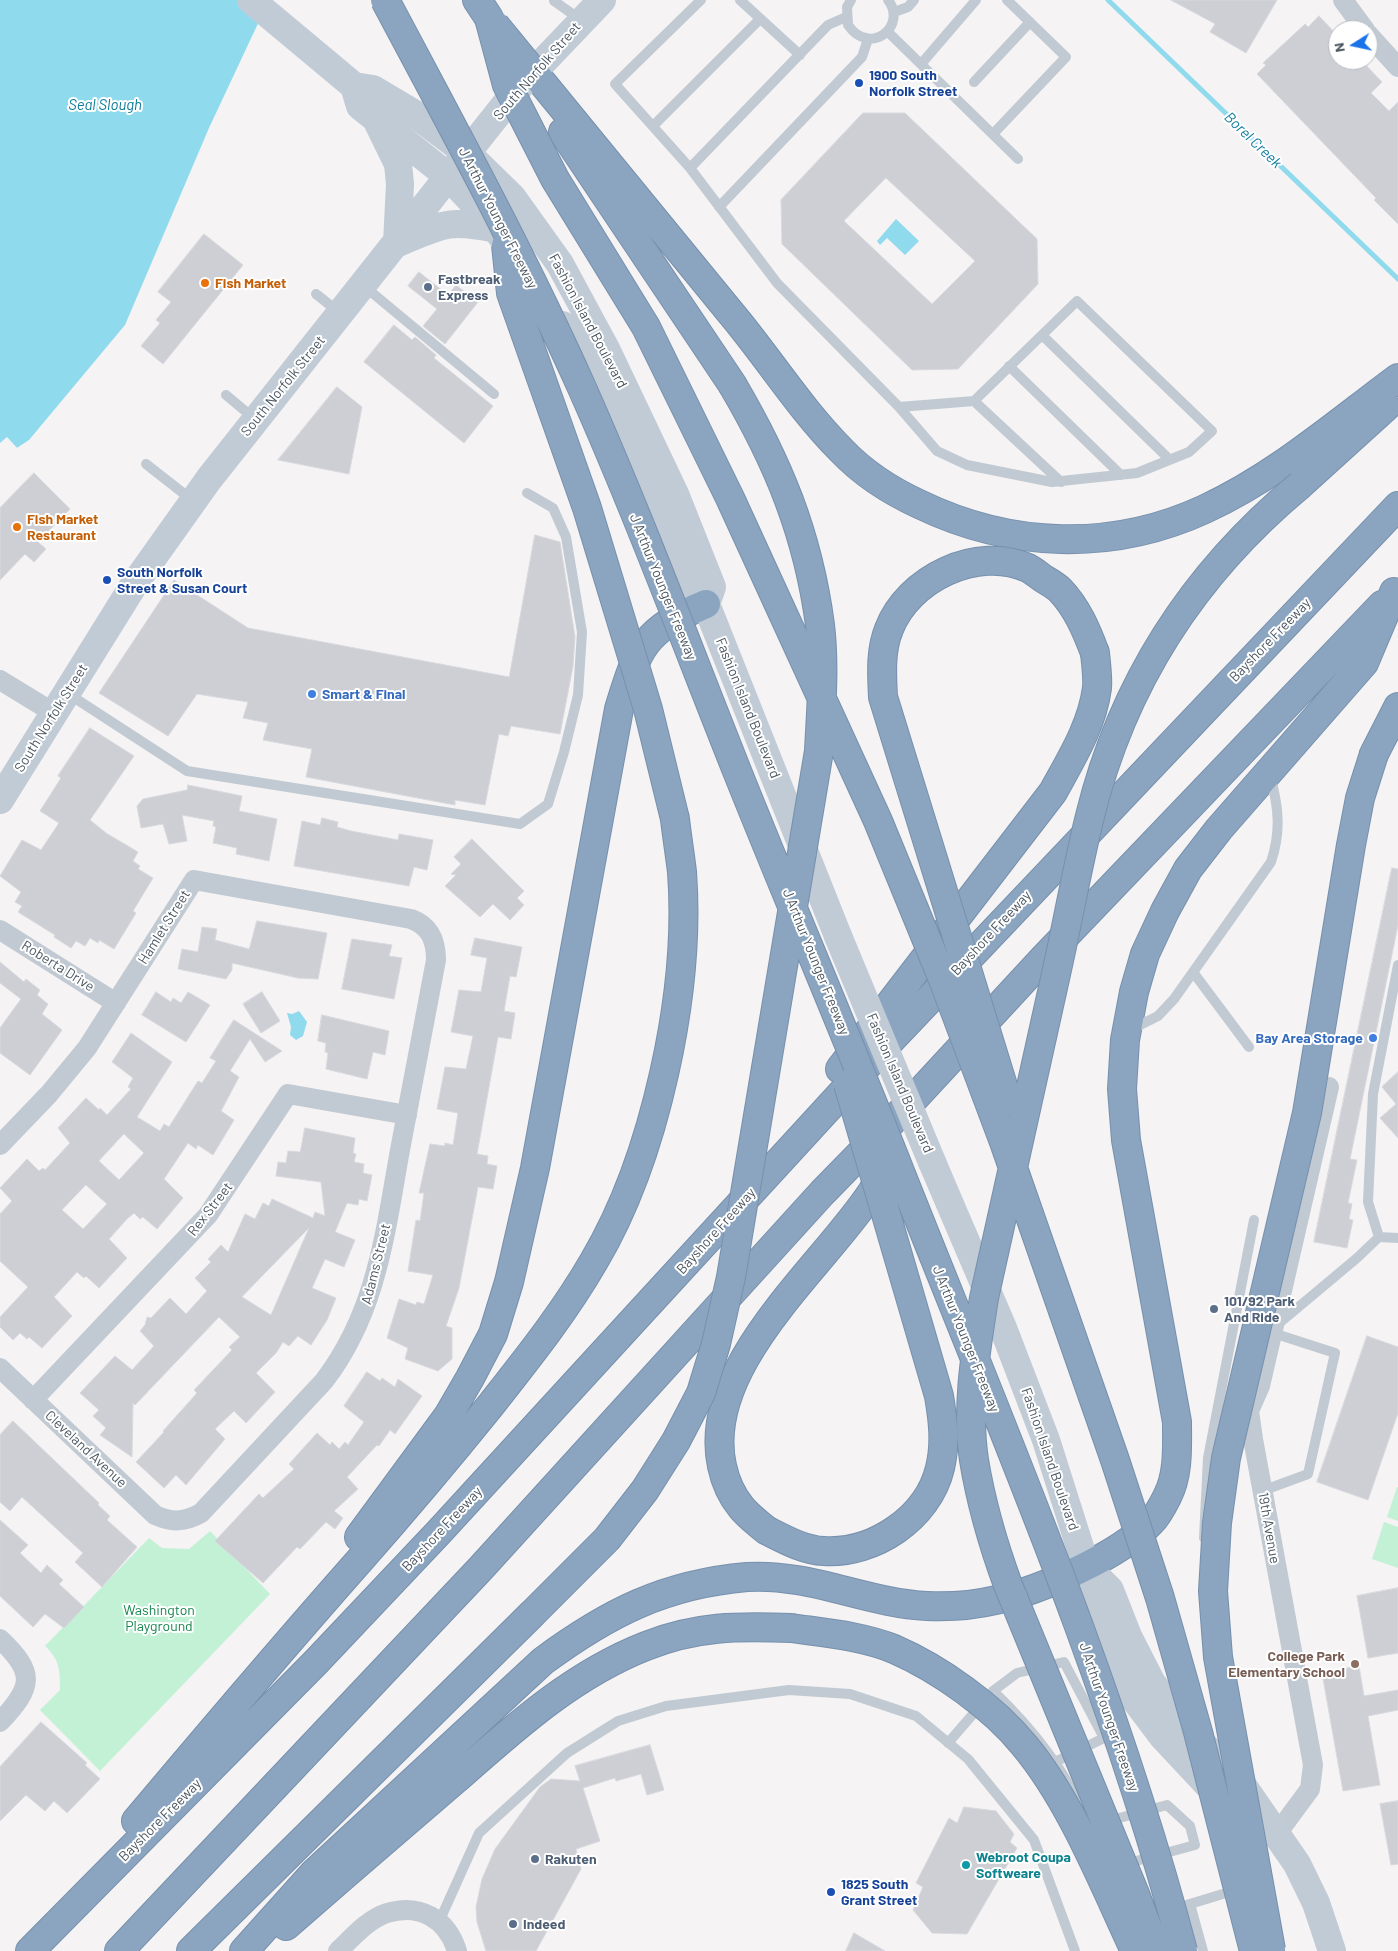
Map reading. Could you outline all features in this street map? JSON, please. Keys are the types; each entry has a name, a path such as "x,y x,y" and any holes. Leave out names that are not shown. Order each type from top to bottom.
{"highway":[{"name":"J Arthur Younger Freeway","path":"385,0 581,387 849,1043 1082,1638 1131,1777 1183,1951"},
{"path":"483,9 747,332 842,452 886,488 970,525 1022,538 1071,540 1118,536 1202,510 1240,491 1285,462 1398,378"},
{"path":"483,9 507,85 555,179 646,328 730,498 878,821 944,982 991,1106 1160,1598 1198,1732 1253,1951"},
{"path":"190,1951 607,1539 645,1490 676,1441 701,1393 716,1344 731,1277 819,751 822,688 820,626 809,562 790,497 762,436 732,384 563,131 536,75"},
{"path":"28,1951 243,1693 424,1488 549,1330 599,1252 622,1206 645,1146 663,1079 676,1005 682,937 682,891 675,819 648,709 587,508 511,293 500,227"},
{"path":"1156,1951 994,1545 974,1459 973,1405 976,1350 984,1298 1090,814 1125,711 1147,666 1172,624 1200,586 1262,516 1300,485 1398,395"},
{"name":"Bayshore Freeway","path":"28,1951 337,1640 572,1389 988,936 1398,506"},
{"path":"712,1235 1053,792 1075,753 1091,717 1097,687 1095,653 1083,620 1059,589 1028,568 996,561 966,564 934,577 906,598 888,630 881,664 883,698 1012,1115 1063,1312"},
{"path":"244,1951 314,1872 543,1661 577,1635 638,1602 712,1582 781,1577 814,1582 884,1600 927,1606 994,1600 1023,1592 1086,1566 1123,1544 1152,1522 1169,1495 1178,1460 1177,1422 1126,1140 1122,1089 1127,1031 1134,992 1145,954 1165,911 1188,869 1269,771 1364,663 1396,590"},
{"path":"119,1951 482,1568 822,1194 908,1105 1056,945 1396,590"},
{"path":"243,1693 448,1416 493,1334 508,1282 535,1168 619,709 632,666 651,635 677,616 706,604"},
{"path":"1271,1951 1218,1657 1213,1591 1217,1523 1226,1458 1307,1112 1360,798 1374,754 1398,707"},
{"path":"739,776 822,1002 848,1081 939,1396 945,1433 940,1469 926,1498 906,1522 881,1539 853,1549 823,1551 793,1544 766,1530 740,1507 725,1478 719,1450 720,1418 732,1386 775,1314 873,1191 908,1105"},
{"path":"256,1951 560,1691 597,1668 646,1645 687,1633 732,1626 791,1628 847,1636 894,1649 944,1677 995,1715 1025,1746 1058,1794 1135,1951"}],"main road":[{"name":"Fashion Island Boulevard","path":"251,0 354,86 373,89 415,114 468,154 512,197 555,256 602,342 676,494 712,587 706,604"},
{"name":"South Norfolk Street","path":"0,800 134,583 193,500 520,87 602,0"},
{"name":"Fashion Island Boulevard","path":"354,86 360,106 449,178 500,227 586,362 654,506 691,594 706,604 838,936 1003,1328 1041,1425 1086,1566 1088,1599 1106,1646 1130,1693 1163,1737 1221,1799 1270,1842"},
{"path":"375,117 398,164 400,184 397,243 453,222 500,227"},
{"path":"1270,1842 1296,1864 1316,1903 1332,1951"}],"street":[{"path":"1343,0 1358,20"},
{"path":"1378,45 1398,67"},
{"path":"0,680 61,703"},
{"name":"Hamlet Street","path":"0,1145 70,1071 116,1003 194,880 411,919 427,928 432,935"},
{"name":"Roberta Drive","path":"0,930 116,1003"},
{"name":"Adams Street","path":"177,1522 190,1519 201,1513 303,1405 341,1359 365,1309 374,1281 436,960 432,935"},
{"name":"19th Avenue","path":"1270,1842 1310,1790 1313,1765 1262,1491 1250,1412 1260,1386 1329,1088"},
{"name":"Rex Street","path":"33,1400 208,1215 288,1094 407,1115"},
{"name":"Cleveland Avenue","path":"0,1368 155,1515 177,1522"},
{"path":"0,1639 19,1658 25,1676 23,1696 0,1722"},
{"path":"338,1951 368,1924 387,1913 409,1911 426,1912 439,1922 454,1942 457,1951"}],"lane":[{"path":"701,0 615,84 690,168 777,284 898,407 937,451 966,465 1052,482 1061,482 1138,473 1189,452 1212,431 1077,301 974,401 898,407"},
{"path":"740,0 800,55"},
{"path":"851,0 847,7 846,17 853,32 860,38 868,39 882,36 888,32 893,22 894,12 888,0"},
{"path":"894,12 908,6 914,0"},
{"path":"921,64 976,0"},
{"path":"992,134 1066,57 1007,0"},
{"path":"554,1 582,21"},
{"path":"690,168 828,25 846,17"},
{"path":"653,126 760,19"},
{"path":"974,82 1030,22"},
{"path":"888,32 1018,159"},
{"path":"719,207 862,56 868,39"},
{"path":"363,286 494,394"},
{"path":"316,294 341,314"},
{"path":"1042,335 1170,460"},
{"path":"1009,366 1121,475"},
{"path":"226,395 256,420"},
{"path":"974,401 1061,482"},
{"path":"146,464 193,500"},
{"path":"61,703 187,771 520,824 548,804 564,752 578,695 582,632 566,537 553,508 527,493"},
{"path":"1127,1031 1158,1016 1193,972 1271,862 1278,842 1279,811 1269,771"},
{"path":"1379,1237 1368,1202 1373,1094 1398,966"},
{"path":"1193,972 1249,1048"},
{"path":"1228,1719 1206,1591 1203,1523 1209,1449 1254,1220"},
{"path":"1262,1491 1308,1474 1335,1353 1273,1330 1379,1237 1398,1238"},
{"path":"1216,1424 1243,1350"},
{"path":"948,1742 993,1691 1017,1673 1064,1662 1104,1738 1055,1762"},
{"path":"439,1922 479,1834 567,1752 618,1721 666,1706 789,1690 850,1694 916,1716 968,1759 1034,1840 1075,1951"},
{"path":"993,1691 1024,1720 1055,1762 1078,1800 1092,1830 1167,1805 1190,1826 1195,1845 1109,1869 1133,1922 1142,1951"},
{"path":"1133,1922 1226,1893 1270,1842"},
{"path":"1234,1884 1253,1951"},
{"path":"1190,1904 1203,1951"}],"green space":[{"path":"1398,1487 1398,1521 1387,1517"},
{"path":"1384,1522 1398,1527 1398,1568 1372,1559"},
{"name":"Washington Playground","path":"210,1531 270,1594 100,1771 40,1710 60,1690 58,1666 54,1656 45,1646 149,1538 162,1548 189,1549"}],"water":[{"name":"Seal Slough","path":"0,0 269,0 209,128 125,325 29,440 0,459"},
{"path":"896,219 919,241 905,255 887,238 880,245 877,241"},
{"path":"299,1011 307,1022 303,1036 296,1040 290,1035 291,1027 287,1013 292,1014"}],"pier":[{"path":"7,437 19,450 0,462 0,443"}],"building":[{"path":"1171,0 1277,0 1246,53 1210,32 1215,24"},
{"path":"1319,16 1328,25 1328,70 1371,70 1382,82 1371,93 1389,111 1398,102 1398,224 1374,200 1376,198 1257,74 1266,65 1263,63 1305,24 1308,27"},
{"path":"863,113 905,113 1037,239 1038,284 958,369 912,370 782,244 781,200","holes":["886,178 975,261 932,304 844,221"]},
{"path":"204,234 243,265 163,364 141,346 160,323 156,320 171,302 158,292"},
{"path":"419,272 448,295 456,285 478,302 445,344 423,326 437,309 408,286"},
{"path":"394,325 412,340 415,337 436,355 434,358 493,406 464,443 364,362"},
{"path":"337,387 362,407 349,474 278,460"},
{"path":"34,473 70,509 38,542 46,549 34,562 25,554 0,580 0,508"},
{"path":"535,535 560,542 575,637 573,666 560,734 511,726 508,736 499,734 485,805 455,800 455,805 306,777 312,749 263,740 268,723 243,718 248,702 197,694 168,736 99,693 174,580 248,628 509,677"},
{"path":"90,728 134,756 90,820 106,833 138,852 133,861 140,866 138,869 153,878 133,911 136,913 114,949 99,940 98,943 90,938 85,946 76,941 71,948 54,937 55,935 18,912 22,906 15,902 21,892 0,876 22,840 41,850 59,823 40,811 61,778 58,776"},
{"path":"188,785 242,796 239,811 277,819 269,861 236,854 237,848 213,843 216,827 213,826 214,821 182,815 187,841 169,844 163,824 141,828 137,806 143,799 187,790"},
{"path":"322,818 338,822 337,827 351,831 398,840 399,834 433,840 427,870 414,867 409,886 294,866 302,821 320,825"},
{"path":"472,839 524,891 517,898 524,905 510,920 493,904 480,917 445,886 456,875 451,874 461,864 454,857"},
{"path":"1392,868 1398,869 1398,925 1350,1159 1357,1160 1348,1203 1352,1204 1349,1219 1353,1220 1347,1248 1314,1242"},
{"path":"257,921 327,933 318,979 298,978 232,963 232,970 226,979 178,969 182,949 198,952 202,927 217,929 215,940 249,949"},
{"path":"475,938 522,947 516,977 510,976 504,1011 515,1013 511,1039 498,1037 477,1154 488,1156 487,1164 497,1166 493,1189 478,1187 459,1288 446,1326 452,1328 452,1359 438,1371 405,1359 408,1348 387,1338 399,1299 416,1305 417,1302 424,1304 433,1275 408,1271 416,1220 420,1221 424,1193 419,1193 430,1144 445,1146 445,1143 453,1145 458,1113 437,1109 445,1067 466,1069 473,1036 451,1032 459,990 481,992 487,958 471,955"},
{"path":"352,939 392,945 389,956 402,958 394,999 342,989"},
{"path":"0,962 24,982 26,979 40,990 37,995 48,1004 42,1014 62,1030 30,1075 0,1053 0,1028 21,999 0,983"},
{"path":"156,992 171,1002 173,998 181,1003 188,992 210,1005 186,1042 142,1015"},
{"path":"262,992 280,1021 261,1033 243,1004"},
{"path":"322,1015 389,1031 385,1055 373,1052 367,1079 326,1069 328,1053 325,1052 326,1043 318,1041"},
{"path":"234,1020 282,1051 265,1062 250,1039 230,1071 239,1077 221,1111 234,1120 213,1155 198,1145 196,1149 188,1143 164,1179 183,1198 157,1229 143,1217 140,1219 134,1213 127,1219 109,1239 127,1258 99,1288 86,1276 84,1278 77,1272 54,1297 72,1316 42,1348 29,1337 27,1339 20,1333 13,1340 0,1327 0,1317 28,1287 0,1261 0,1214 12,1201 0,1188 27,1159 39,1171 43,1168 45,1170 70,1143 58,1128 86,1098 107,1115 131,1089 128,1087 133,1078 112,1062 131,1033 172,1062 137,1117 160,1131 164,1124 169,1127 198,1081 202,1083 216,1061 210,1058","holes":["124,1134 144,1153 119,1180 99,1161","86,1185 107,1204 83,1229 62,1210"]},
{"path":"1398,1072 1398,1138 1380,1118 1396,1104 1382,1087"},
{"path":"305,1128 355,1138 353,1153 356,1154 354,1162 364,1164 363,1173 372,1175 367,1201 359,1199 358,1205 347,1203 335,1232 355,1240 344,1267 325,1259 312,1288 336,1298 327,1320 311,1345 298,1336 289,1346 283,1342 276,1353 256,1373 275,1392 246,1423 234,1411 215,1429 225,1439 186,1485 176,1475 164,1488 136,1462 197,1393 194,1390 232,1350 229,1347 240,1337 219,1317 135,1405 133,1403 132,1457 100,1435 106,1428 93,1416 99,1410 80,1393 115,1356 132,1370 154,1346 140,1331 145,1325 147,1317 151,1318 170,1298 186,1314 207,1291 195,1278 211,1262 208,1259 221,1245 228,1252 245,1214 255,1219 263,1203 269,1206 272,1199 313,1218 315,1212 325,1216 321,1182 276,1176 278,1162 286,1163 288,1151 300,1152","holes":["309,1228 271,1315 242,1297"]},
{"path":"1367,1336 1398,1347 1398,1413 1368,1500 1317,1482"},
{"path":"367,1372 380,1381 382,1378 395,1387 398,1379 422,1396 395,1434 390,1430 379,1446 377,1445 347,1477 358,1489 334,1511 343,1518 335,1529 326,1522 300,1549 297,1547 263,1583 215,1541 259,1494 263,1498 294,1469 289,1464 317,1433 330,1445 332,1442 339,1449 345,1442 348,1445 364,1422 344,1406"},
{"path":"13,1421 99,1503 98,1505 110,1516 107,1520 137,1547 102,1587 75,1562 83,1553 22,1497 10,1511 0,1502 0,1435"},
{"path":"0,1520 28,1545 20,1553 41,1573 47,1565 63,1580 59,1584 84,1607 64,1628 45,1614 33,1627 0,1596"},
{"path":"1398,1588 1398,1653 1368,1658 1357,1596"},
{"path":"1359,1666 1364,1696 1398,1690 1398,1710 1368,1716 1380,1785 1343,1791 1322,1673"},
{"path":"41,1722 87,1763 85,1765 100,1779 67,1813 54,1801 45,1811 26,1795 0,1821 0,1767"},
{"name":"Rakuten","path":"650,1745 664,1790 647,1795 641,1774 616,1781 615,1778 583,1788 600,1841 576,1849 581,1869 536,1951 486,1951 477,1922 476,1907 482,1879 495,1849 540,1787 551,1779 580,1781 575,1766"},
{"path":"1398,1801 1398,1864 1391,1865 1380,1804"},
{"name":"Webroot Coupa Softweare","path":"964,1807 996,1811 1014,1834 1010,1842 1017,1848 967,1934 932,1933 913,1910 923,1887 916,1883 949,1818 957,1823"},
{"path":"854,1933 885,1951 846,1951"}],"waterway":[{"name":"Borel Creek","path":"1108,0 1398,279"}],"place":[{"name":"1900 South Norfolk Street","path":"859,83"},
{"name":"Fish Market","path":"205,283"},
{"name":"Fastbreak Express","path":"428,287"},
{"name":"Fish Market Restaurant","path":"17,527"},
{"name":"South Norfolk Street & Susan Court","path":"107,580"},
{"name":"Smart & Final","path":"312,694"},
{"name":"Bay Area Storage","path":"1373,1038"},
{"name":"101/92 Park And Ride","path":"1214,1309"},
{"name":"College Park Elementary School","path":"1355,1664"},
{"name":"Rakuten","path":"535,1859"},
{"name":"Webroot Coupa Softweare","path":"966,1865"},
{"name":"1825 South Grant Street","path":"831,1892"},
{"name":"Indeed","path":"513,1924"}]}
